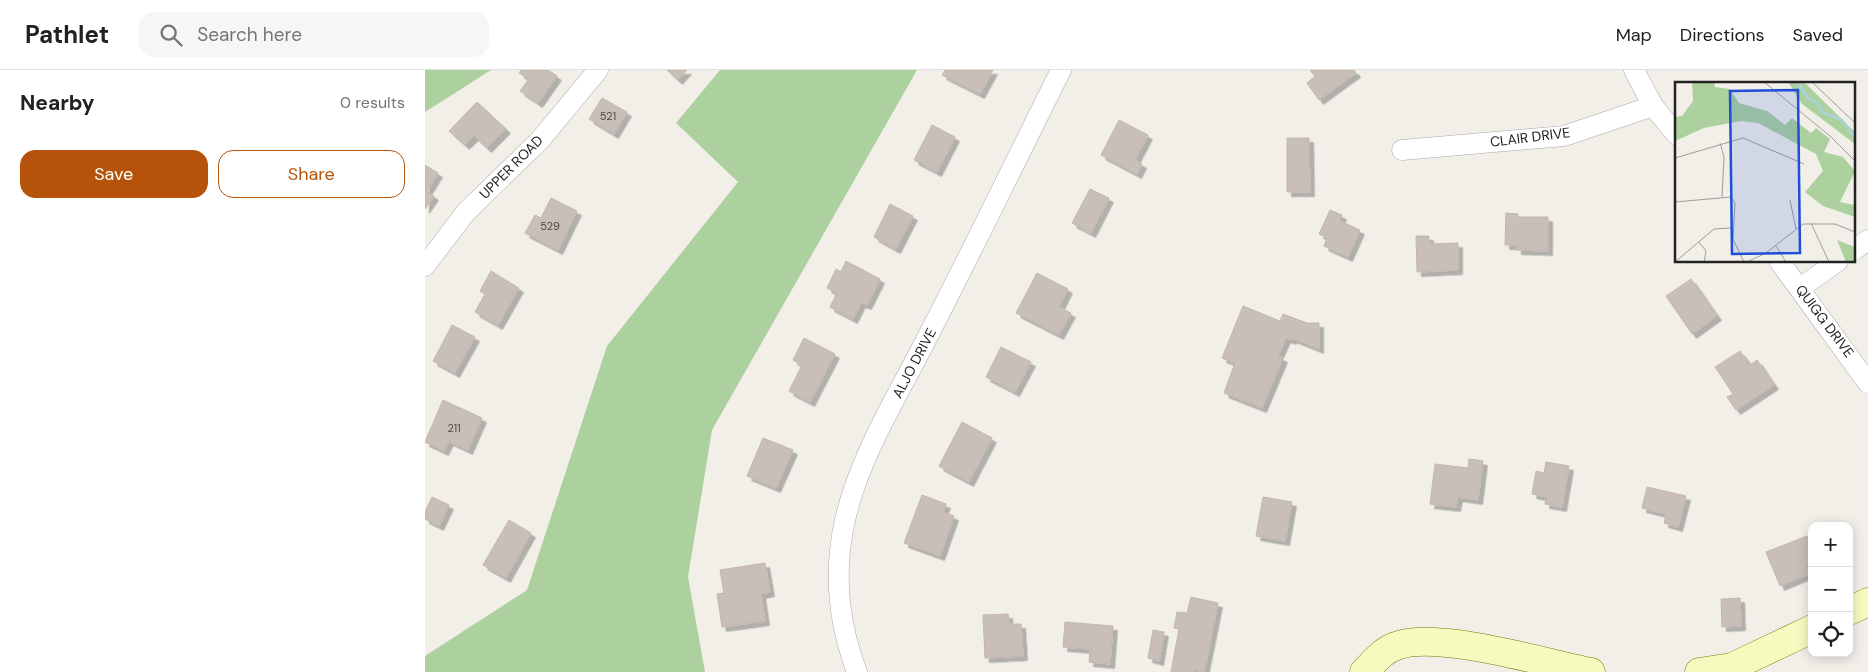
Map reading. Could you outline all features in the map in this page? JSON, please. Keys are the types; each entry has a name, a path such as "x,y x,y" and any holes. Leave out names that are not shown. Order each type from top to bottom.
{"street":[{"name":"UPPER ROAD","path":"425,266 466,212 540,140 598,70"},
{"name":"ALJO DRIVE","path":"857,672 840,615 838,589 838,562 852,491 902,382 928,336 1061,70"},
{"path":"1635,70 1653,106 1675,133"},
{"name":"CLAIR DRIVE","path":"1402,150 1564,136 1653,106"},
{"path":"1855,249 1868,240"},
{"name":"QUIGG DRIVE","path":"1780,262 1801,288 1868,383"},
{"path":"1801,288 1837,262"},
{"path":"1853,609 1868,602"},
{"path":"1699,672 1732,667 1808,631"},
{"path":"1364,672 1381,654 1397,646 1418,641 1450,642 1591,672"}],"green space":[{"path":"425,70 491,70 425,112"},
{"path":"720,70 917,70 712,430 688,577 705,672 425,672 425,656 527,590 607,346 738,182 676,123"}],"building":[{"path":"521,70 548,70 557,76 538,103 520,91 529,79 519,73"},
{"path":"667,70 687,70 678,80"},
{"path":"945,70 993,70 980,94 942,75"},
{"path":"1310,70 1354,70 1356,73 1319,100 1307,83 1315,76"},
{"path":"602,98 627,112 614,134 589,119"},
{"path":"477,102 506,129 487,148 474,136 465,145 449,131"},
{"path":"1119,120 1148,135 1135,160 1142,164 1137,174 1101,155"},
{"path":"932,125 955,137 937,172 914,160"},
{"path":"1287,138 1309,138 1310,192 1287,192"},
{"path":"425,165 438,173 427,191 434,196 425,209"},
{"path":"1090,189 1109,198 1091,233 1072,223"},
{"path":"551,198 577,211 558,250 525,233 535,215 541,218"},
{"path":"890,204 913,216 896,249 874,237"},
{"path":"1330,210 1342,215 1340,221 1360,230 1348,257 1324,246 1327,238 1319,234"},
{"path":"1506,213 1518,214 1518,217 1548,217 1548,251 1517,250 1517,245 1505,245"},
{"path":"1416,236 1429,236 1429,244 1458,243 1458,270 1417,272"},
{"path":"846,261 880,279 867,305 861,303 853,319 830,307 837,293 827,288 836,269 841,272"},
{"path":"491,271 519,288 498,325 475,312 485,294 480,291"},
{"path":"1037,273 1068,289 1059,307 1071,313 1059,335 1016,313"},
{"path":"1691,279 1717,316 1692,334 1666,296"},
{"path":"1243,306 1280,321 1283,314 1307,323 1319,323 1319,349 1292,338 1292,340 1286,338 1278,356 1283,358 1262,408 1224,393 1235,363 1222,358"},
{"path":"452,325 475,337 455,373 433,361"},
{"path":"804,338 835,354 810,402 789,391 802,365 793,360"},
{"path":"1001,347 1031,362 1015,392 986,377"},
{"path":"1740,351 1750,365 1757,360 1774,385 1736,410 1727,397 1733,394 1715,367"},
{"path":"443,400 482,418 468,450 449,441 444,451 425,442"},
{"path":"962,422 992,438 969,482 939,466"},
{"path":"763,438 793,450 776,488 747,476"},
{"path":"1469,459 1483,461 1478,500 1458,497 1456,507 1430,504 1435,464 1468,468"},
{"path":"1546,462 1569,466 1562,507 1545,504 1546,497 1532,494 1536,471 1544,473"},
{"path":"1647,487 1686,496 1678,527 1664,523 1666,514 1642,508"},
{"path":"922,495 946,504 943,512 954,516 940,556 904,543"},
{"path":"432,497 449,505 439,526 425,519 425,512"},
{"path":"1263,497 1292,502 1285,541 1256,536"},
{"path":"509,520 531,533 506,578 483,565"},
{"path":"1807,536 1808,565 1806,566 1808,574 1780,586 1766,552"},
{"path":"765,563 770,592 761,594 765,621 722,627 717,594 724,593 720,570"},
{"path":"1191,597 1218,603 1204,672 1195,670 1194,672 1171,672 1179,629 1174,628 1177,612 1187,613"},
{"path":"1740,598 1741,626 1722,627 1721,599"},
{"path":"1008,614 1009,624 1021,624 1023,656 985,658 983,615"},
{"path":"1065,622 1113,626 1110,664 1089,662 1090,649 1063,647"},
{"path":"1153,630 1164,632 1159,661 1148,658"}]}
